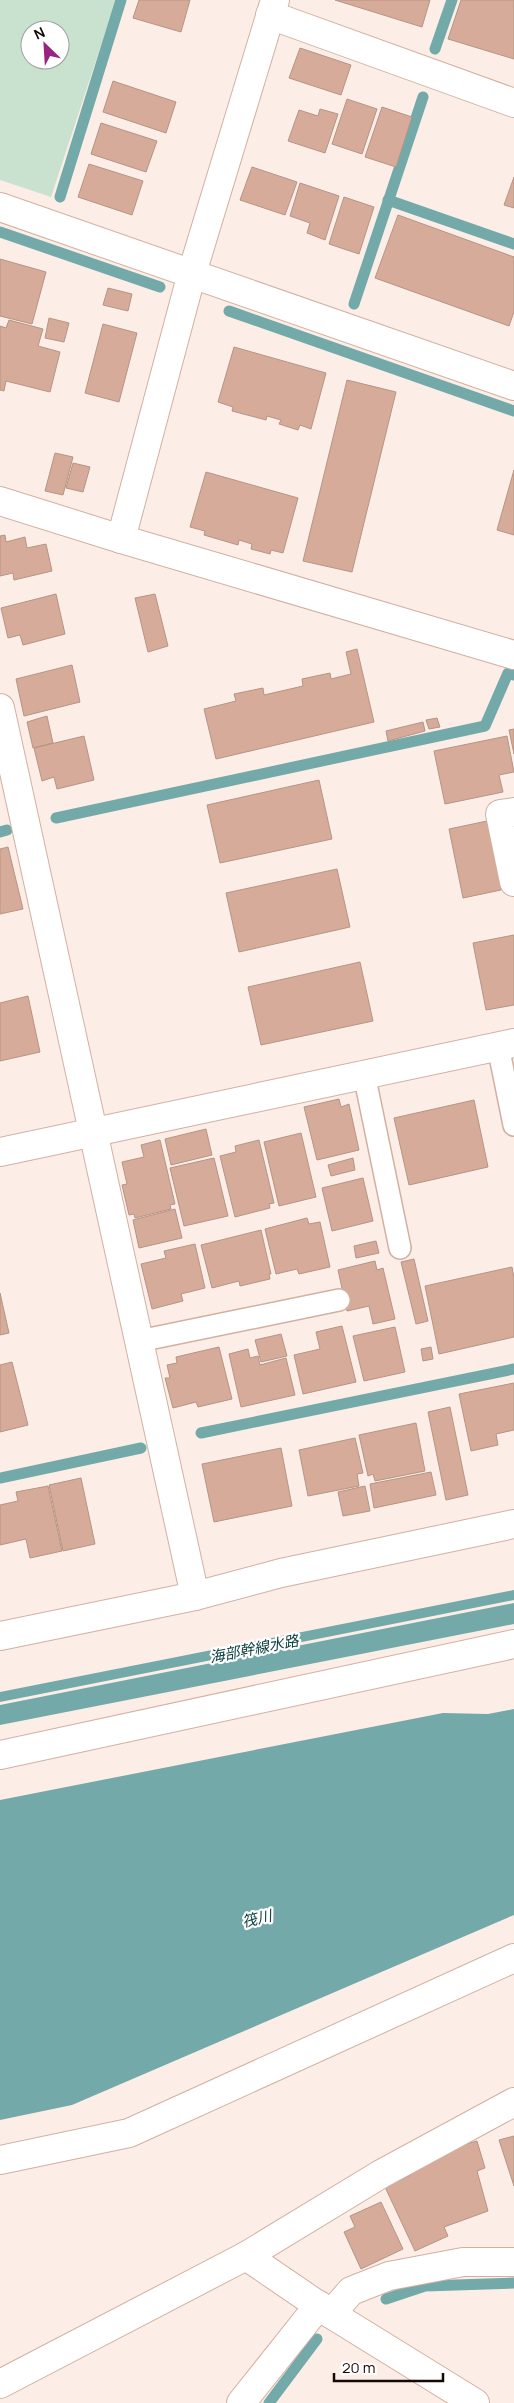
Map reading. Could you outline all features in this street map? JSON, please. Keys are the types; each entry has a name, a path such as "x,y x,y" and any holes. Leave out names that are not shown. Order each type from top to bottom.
{"street":[{"path":"121,539 192,273 273,8 514,103"},
{"path":"0,208 514,386"},
{"path":"0,501 121,539 514,655"},
{"path":"1,720 195,1596"},
{"path":"514,812 500,814 514,882"},
{"path":"0,1152 506,1044"},
{"path":"0,1636 195,1596 281,1573 514,1524"},
{"path":"0,1755 514,1644"},
{"path":"0,2160 129,2133 514,1958"},
{"path":"0,2384 246,2256 381,2174 514,2102"},
{"path":"246,2256 325,2309 475,2403"},
{"path":"241,2403 325,2309 351,2291 389,2276 463,2262 514,2262"}],"lane":[{"path":"506,1044 514,1125"},
{"path":"364,1074 400,1248"},
{"path":"139,1341 339,1300"}],"green space":[{"path":"0,0 116,0 51,197 0,180"}],"water":[{"name":"海部幹線水路","path":"514,1590 514,1600 0,1702 0,1692"},
{"path":"514,1603 514,1624 0,1725 0,1705"},
{"name":"筏川","path":"514,1709 514,1915 72,2105 0,2120 0,1800 443,1713 488,1714"}],"building":[{"path":"139,0 190,0 181,32 133,18"},
{"path":"335,0 430,0 422,27"},
{"path":"461,0 514,0 514,59 448,39"},
{"path":"300,48 351,65 341,95 289,78"},
{"path":"113,81 176,102 166,133 103,112"},
{"path":"347,99 377,109 362,154 332,144"},
{"path":"382,107 412,117 396,167 365,157"},
{"path":"320,109 338,114 325,153 288,141 299,110 318,116"},
{"path":"101,123 157,141 146,172 91,154"},
{"path":"89,164 143,181 132,215 78,197"},
{"path":"252,167 297,182 285,215 240,200"},
{"path":"514,177 514,208 504,205"},
{"path":"300,183 339,196 325,240 307,233 310,223 290,216"},
{"path":"344,197 374,207 359,254 329,244"},
{"path":"398,215 514,257 514,312 509,326 375,278"},
{"path":"0,259 46,272 32,324 0,316"},
{"path":"108,288 132,294 128,311 103,305"},
{"path":"49,318 69,323 64,342 45,338"},
{"path":"9,320 43,329 38,346 60,352 50,392 6,381 4,391 0,390 0,326 6,328"},
{"path":"103,324 137,333 119,402 85,393"},
{"path":"234,347 326,373 311,429 300,425 298,430 279,424 281,420 267,416 266,420 232,411 233,407 218,402"},
{"path":"347,380 396,392 352,572 303,561"},
{"path":"55,453 73,457 63,495 45,491"},
{"path":"73,463 90,467 83,492 66,488"},
{"path":"514,470 514,535 497,530"},
{"path":"206,472 298,498 283,553 271,550 270,554 251,549 252,544 239,540 238,545 204,535 205,531 190,527"},
{"path":"5,535 6,542 25,537 27,548 46,544 52,571 14,580 13,573 0,576 0,536"},
{"path":"56,594 65,634 23,645 20,635 8,638 1,608"},
{"path":"155,594 168,646 148,652 135,598"},
{"path":"357,649 374,722 216,759 204,709 236,701 234,694 263,688 264,695 303,686 302,679 330,673 331,679 351,674 346,652"},
{"path":"72,665 80,702 24,716 16,679"},
{"path":"47,716 53,743 33,748 27,722"},
{"path":"437,718 440,727 429,729 426,720"},
{"path":"423,722 425,731 388,741 386,731"},
{"path":"514,729 514,754 509,730"},
{"path":"84,736 94,780 57,789 54,777 42,781 34,748"},
{"path":"507,736 514,772 499,775 503,792 445,804 434,751"},
{"path":"319,780 332,839 220,863 207,805"},
{"path":"487,821 501,890 463,898 449,829"},
{"path":"8,847 23,909 0,914 0,849"},
{"path":"337,869 350,927 239,952 226,893"},
{"path":"514,935 514,1005 486,1010 473,943"},
{"path":"360,962 373,1021 261,1045 248,987"},
{"path":"28,996 40,1052 0,1061 0,1003"},
{"path":"339,1099 341,1107 349,1104 359,1150 317,1160 304,1107"},
{"path":"474,1100 488,1167 409,1185 394,1118"},
{"path":"206,1129 212,1155 171,1165 165,1139"},
{"path":"301,1133 316,1197 279,1206 264,1142"},
{"path":"160,1140 175,1204 170,1205 171,1209 135,1218 134,1214 129,1215 122,1185 127,1184 122,1162 144,1157 141,1145"},
{"path":"259,1140 274,1203 269,1204 270,1208 235,1217 220,1156 236,1152 235,1146"},
{"path":"214,1158 228,1216 184,1226 170,1168"},
{"path":"353,1158 355,1170 331,1176 328,1165"},
{"path":"363,1178 373,1221 332,1231 322,1188"},
{"path":"175,1209 182,1238 139,1248 133,1220"},
{"path":"307,1218 309,1224 320,1222 330,1267 299,1274 297,1269 276,1274 265,1229"},
{"path":"261,1230 271,1274 269,1274 270,1279 240,1286 239,1281 212,1288 201,1245"},
{"path":"376,1241 379,1253 356,1258 354,1246"},
{"path":"195,1244 205,1288 181,1294 183,1301 152,1309 141,1264 166,1258 164,1251"},
{"path":"414,1259 428,1321 416,1324 401,1262"},
{"path":"375,1261 377,1270 383,1268 395,1319 373,1324 369,1306 347,1311 338,1270"},
{"path":"512,1267 514,1278 514,1337 439,1354 425,1286"},
{"path":"0,1293 9,1333 0,1335"},
{"path":"342,1326 356,1382 303,1394 294,1355 320,1349 316,1332"},
{"path":"395,1327 405,1372 364,1381 353,1336"},
{"path":"281,1334 287,1356 261,1362 255,1340"},
{"path":"219,1347 232,1399 198,1407 196,1402 173,1408 165,1378 170,1378 167,1365 177,1363 176,1357"},
{"path":"431,1347 433,1359 423,1361 421,1349"},
{"path":"248,1349 250,1358 258,1356 260,1365 286,1358 295,1395 241,1407 229,1354"},
{"path":"12,1362 28,1425 0,1432 0,1365"},
{"path":"514,1383 514,1430 496,1434 498,1445 471,1451 459,1394"},
{"path":"450,1407 468,1495 446,1500 428,1412"},
{"path":"416,1423 425,1471 375,1481 373,1474 368,1476 359,1435"},
{"path":"355,1438 363,1473 357,1474 359,1486 308,1496 299,1450"},
{"path":"281,1448 292,1506 214,1522 202,1464"},
{"path":"431,1472 436,1495 374,1508 370,1484"},
{"path":"81,1478 95,1544 63,1551 49,1485"},
{"path":"48,1486 62,1551 30,1558 26,1539 0,1545 0,1505 18,1501 16,1492"},
{"path":"365,1486 370,1511 343,1516 338,1492"},
{"path":"514,2136 514,2186 499,2140"},
{"path":"477,2141 485,2168 477,2171 488,2211 444,2227 448,2236 415,2251 385,2187 411,2175 409,2172 428,2161 447,2155 446,2150"},
{"path":"381,2202 403,2249 361,2269 344,2232 355,2227 350,2216"}],"waterway":[{"path":"60,197 121,0"},
{"path":"435,49 452,0"},
{"path":"354,304 423,97"},
{"path":"388,200 514,244"},
{"path":"0,232 160,287"},
{"path":"229,311 514,411"},
{"path":"56,818 485,726 508,673 514,675"},
{"path":"0,832 7,830"},
{"path":"201,1433 514,1369"},
{"path":"0,1478 141,1448"},
{"path":"386,2299 425,2286 514,2283"},
{"path":"269,2403 317,2339"}]}
